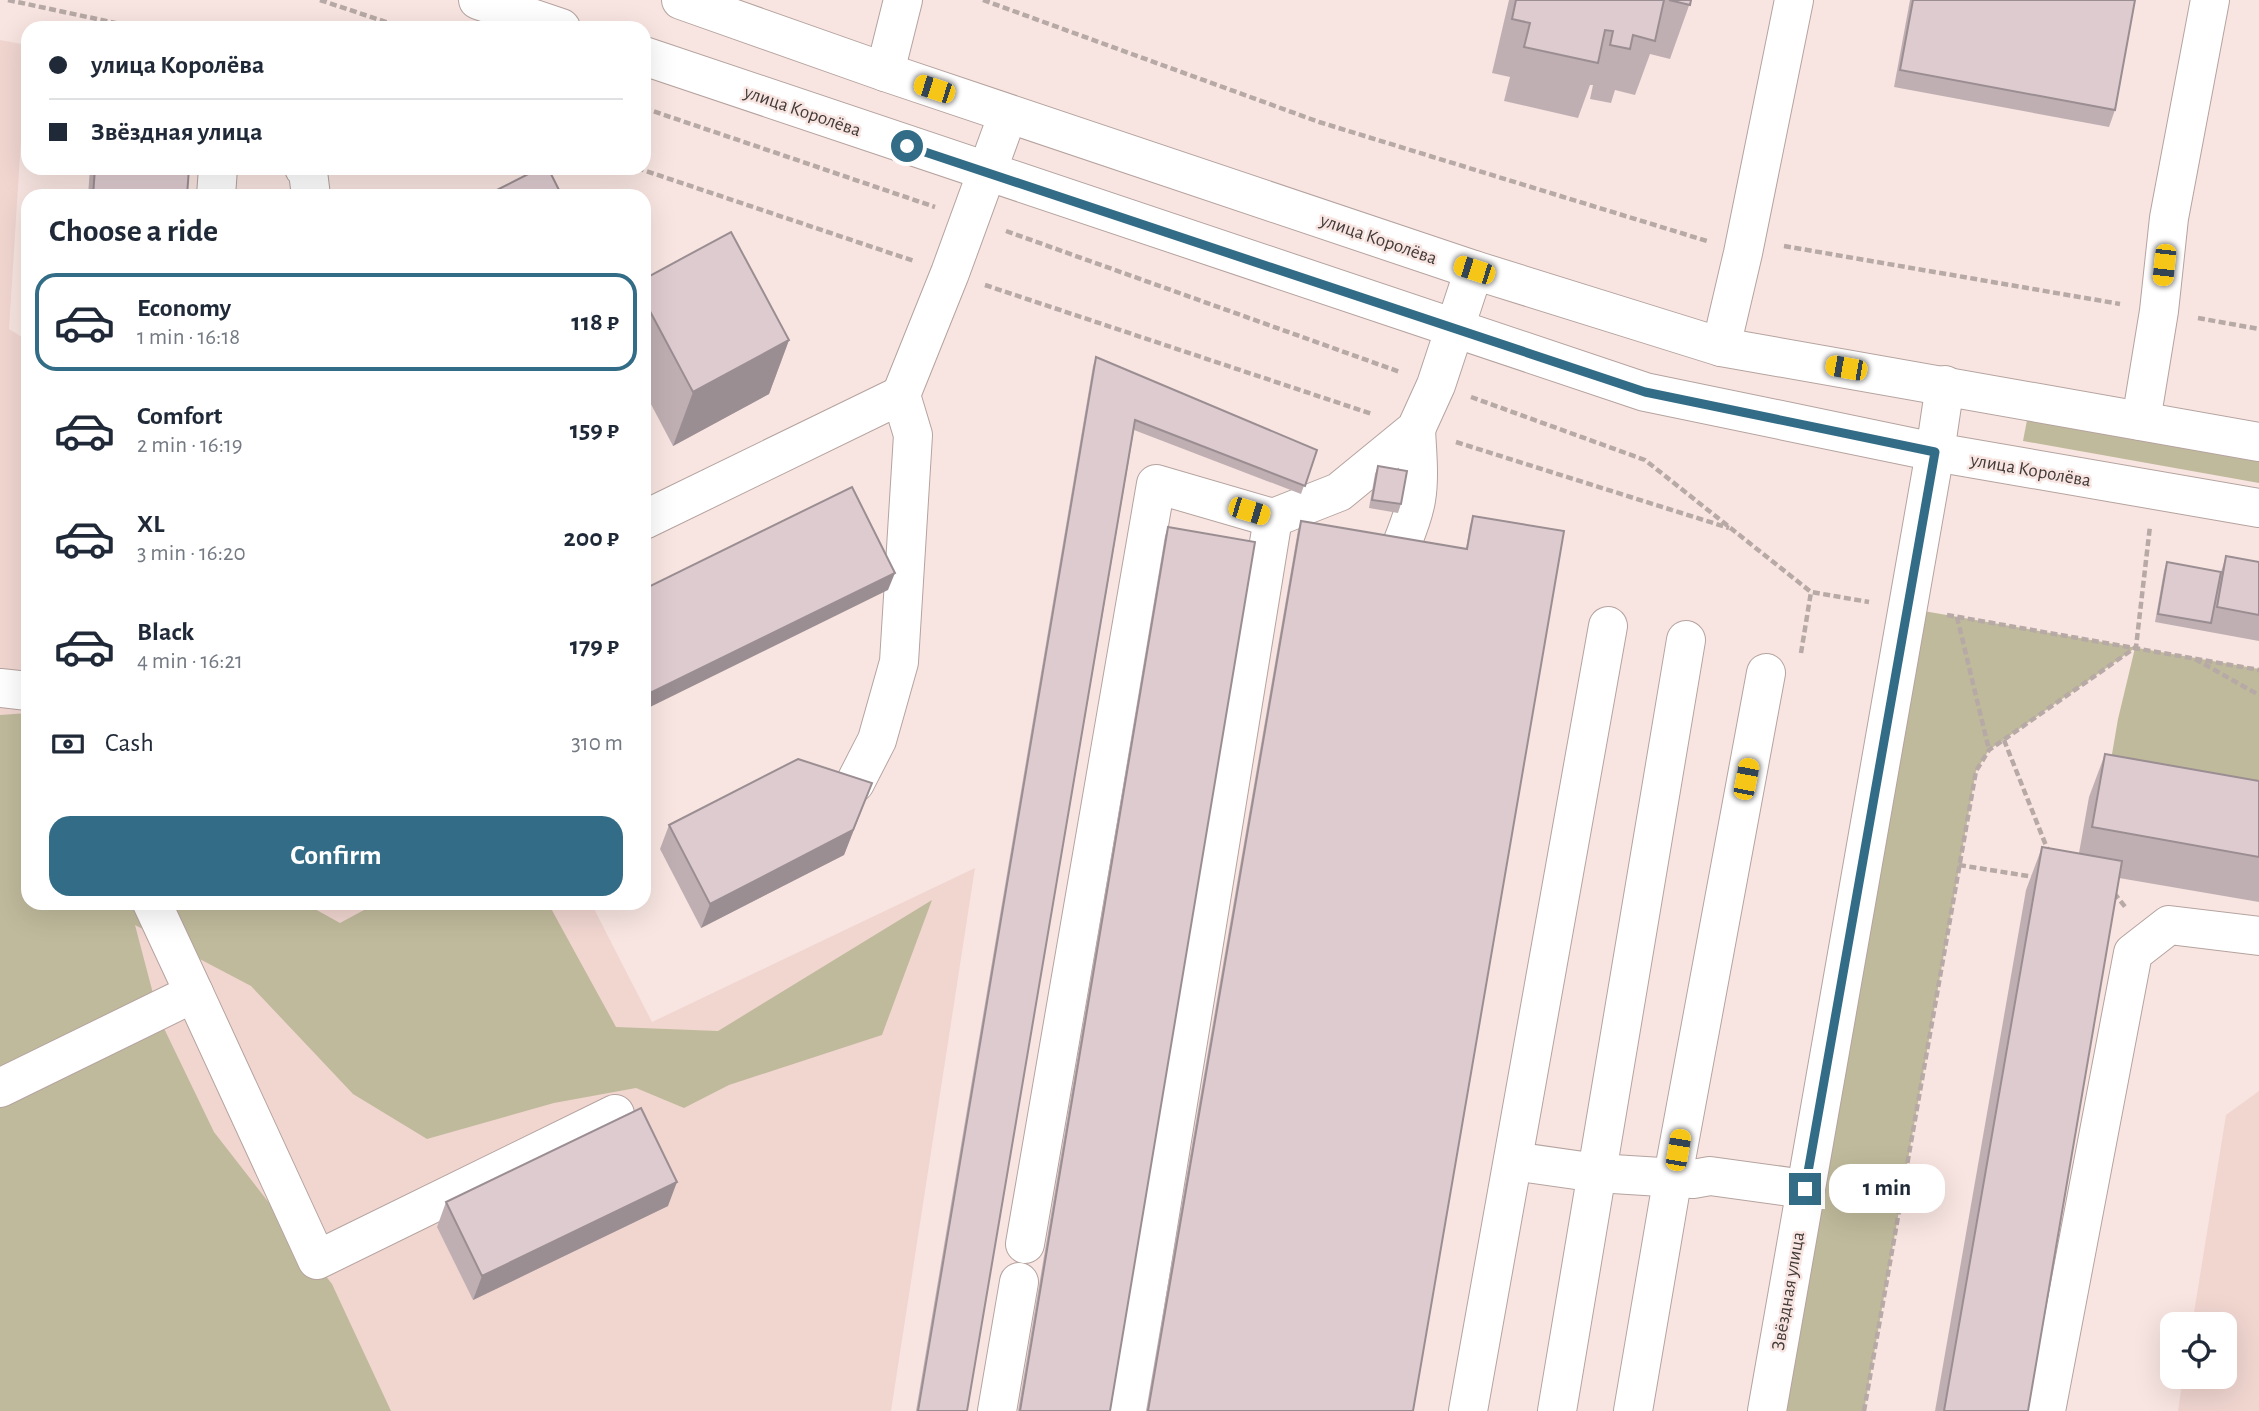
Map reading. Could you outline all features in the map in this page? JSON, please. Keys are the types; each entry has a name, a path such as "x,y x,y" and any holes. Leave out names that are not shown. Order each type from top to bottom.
{"main road":[{"path":"478,0 540,21"},
{"name":"улица Королёва","path":"681,0 884,72 1474,270 1721,347 2259,442"},
{"path":"884,72 903,0"},
{"path":"1721,347 1743,253 1794,0"},
{"path":"2141,421 2159,311 2169,218 2210,0"},
{"name":"улица Королёва","path":"651,58 1645,392 1935,452 2259,508"},
{"path":"855,783 877,740 899,662 914,435 901,394 950,273 1008,114"},
{"path":"1382,626 1391,571 1416,501 1416,429 1436,385 1474,270"},
{"name":"Звёздная улица","path":"1766,1411 1945,385"},
{"path":"651,517 901,394"},
{"path":"1025,1244 1156,484 1273,518 1339,492 1416,429"},
{"path":"1128,1411 1273,518"},
{"path":"1468,1411 1608,626"},
{"path":"1557,1411 1686,640"},
{"path":"1633,1411 1673,1176 1766,673"},
{"path":"0,688 21,690"},
{"path":"155,910 317,1260 615,1114"},
{"path":"2046,1411 2133,953 2169,925 2259,936"},
{"path":"0,1088 194,993"},
{"path":"1513,1161 1597,1173 1693,1179 1710,1176 1805,1189"},
{"path":"997,1411 1019,1282"}],"path":[{"path":"8,0 106,21"},
{"path":"320,0 383,21"},
{"path":"984,0 1320,122 1743,253 1764,242 2259,329"},
{"path":"651,110 969,219 1645,460 1733,529 1416,429 651,173"},
{"path":"1957,617 1989,750"},
{"path":"1864,1411 1976,771 1989,750 2136,647 2259,670"},
{"path":"2191,657 2259,695"},
{"path":"2004,740 2050,856"},
{"path":"1959,864 2035,877"},
{"path":"2112,890 2150,940"}],"shaded area":[{"path":"0,40 21,44 21,140 9,329 21,337 21,910 595,910 652,1022 975,868 891,1411 0,1411"},
{"path":"2027,420 2259,460 2259,483 2023,441"},
{"path":"1906,608 2259,669 2259,820 2105,795 2118,719 2135,648 1989,750 1976,771 1864,1411 1767,1411"},
{"path":"21,714 21,910 317,910 340,923 364,910 552,910 616,1027 718,1031 932,900 882,1035 729,1085 684,1108 636,1088 554,1103 427,1139 353,1094 251,986 135,925 160,1020 214,1132 332,1284 391,1411 0,1411 0,715"},
{"path":"2259,1091 2259,1411 2178,1411 2181,1389 2237,1389 2237,1312 2194,1312 2226,1115"}],"building":[{"path":"1516,0 1664,0 1655,41 1633,35 1630,49 1610,45 1613,31 1605,30 1598,63 1524,47 1530,23 1512,19"},
{"path":"1669,0 1691,0 1690,5"},
{"path":"1913,0 2135,0 2115,110 1900,70"},
{"path":"94,175 188,175 188,189 94,189"},
{"path":"526,175 552,175 558,189 499,189"},
{"path":"731,232 789,340 693,392 651,313 651,275"},
{"path":"1096,357 1317,450 1305,486 1135,420 967,1411 918,1411"},
{"path":"1378,466 1407,471 1401,504 1372,500"},
{"path":"852,487 895,573 651,693 651,586"},
{"path":"1473,516 1564,531 1413,1411 1148,1411 1301,521 1467,549"},
{"path":"1168,527 1255,542 1110,1411 1020,1411"},
{"path":"2226,556 2259,562 2259,615 2217,607"},
{"path":"2167,562 2221,572 2211,623 2158,614"},
{"path":"2105,754 2259,781 2259,857 2092,827"},
{"path":"798,759 872,783 853,830 710,904 669,825"},
{"path":"2042,847 2122,861 2028,1411 1944,1411"},
{"path":"641,1108 677,1182 482,1276 446,1202"}],"route":[{"path":"907,146 1645,392 1935,452 1805,1189"}]}
